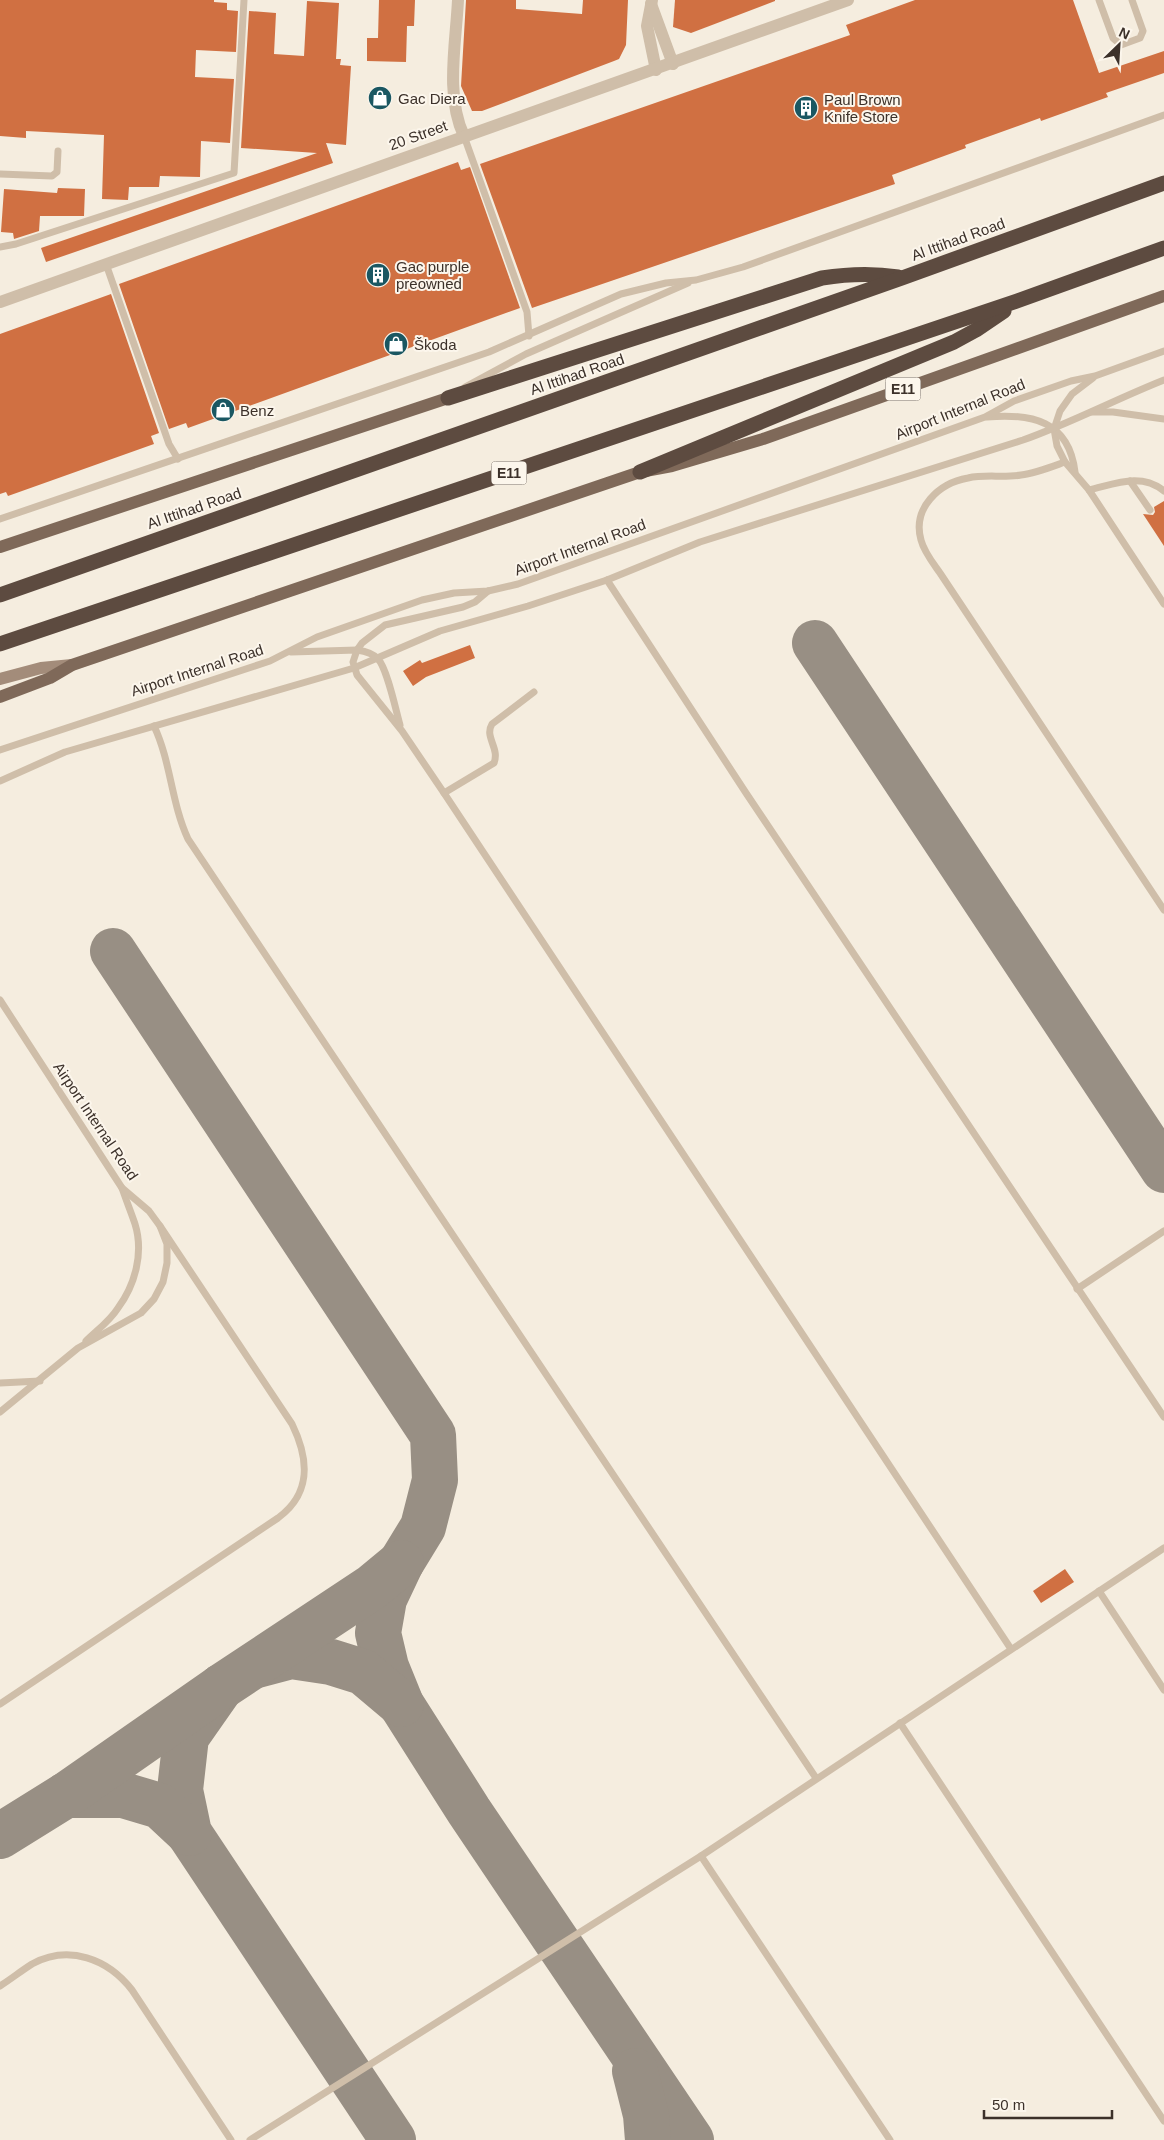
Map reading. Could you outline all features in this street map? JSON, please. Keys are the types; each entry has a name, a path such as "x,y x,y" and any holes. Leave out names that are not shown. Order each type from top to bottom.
{"highway":[{"name":"Al Ittihad Road","path":"0,595 902,278 1164,183"},
{"name":"E11","path":"0,644 1017,302 1164,248"},
{"path":"448,398 822,278 867,274 902,278"},
{"path":"640,472 954,342 976,330 1017,302"}],"main road":[{"name":"E11","path":"72,665 640,472 672,466 763,439 1164,296"},
{"path":"0,546 448,398"},
{"path":"0,679 41,668 72,665"},
{"path":"0,697 50,678 72,665"}],"street":[{"path":"458,0 453,94 456,116 464,136"},
{"name":"20 Street","path":"0,302 464,136 673,64 848,0"},
{"path":"652,2 673,64"},
{"path":"652,2 647,26 656,70"}],"lane":[{"path":"0,247 16,244 234,173 244,0"},
{"path":"1099,0 1113,38 1121,45 1140,38 1143,30 1132,0"},
{"path":"0,519 489,352 530,336 621,294 644,287 696,280 743,267 1164,115"},
{"path":"464,136 527,312 530,336"},
{"path":"0,174 52,176 57,172 58,151"},
{"path":"106,264 169,444 178,459"},
{"path":"448,398 481,377 526,354 696,280"},
{"name":"Airport Internal Road","path":"0,750 270,661 317,637 422,600 454,593 488,591 518,584 985,417 1014,401 1071,381 1095,376 1164,351"},
{"path":"1095,376 1065,402 1054,428 1057,446 1065,462 1089,490 1164,604"},
{"path":"0,780 66,752 354,668 449,628 528,606 607,580 700,542 1054,428 1164,380"},
{"path":"1090,412 1122,413 1164,419"},
{"path":"985,417 1017,415 1031,418 1054,428 1067,444 1075,472"},
{"path":"1065,462 1021,475 984,476 967,478 951,483 937,491 926,503 920,518 920,536 927,554 1164,910"},
{"path":"1089,490 1130,481 1148,481 1164,491"},
{"path":"1130,481 1150,510"},
{"path":"607,580 746,794 1164,1417"},
{"path":"488,591 475,602 463,607 385,625 369,636 357,650 353,662 354,668 362,682 402,731 444,793 1011,1649"},
{"path":"290,652 357,650 378,659 384,671 402,731"},
{"path":"444,793 494,762 496,751 489,732 492,724 534,692"},
{"path":"154,726 166,757 176,806 188,839 816,1778"},
{"name":"Airport Internal Road","path":"0,1000 122,1188 149,1210 160,1226 166,1244 167,1263 163,1282 154,1299 141,1313 78,1348 0,1412"},
{"path":"78,1348 117,1310 129,1291 136,1270 138,1248 136,1225 122,1188"},
{"path":"0,1704 278,1518 292,1506 302,1488 305,1465 302,1447 292,1424 160,1226"},
{"path":"1077,1289 1164,1231"},
{"path":"0,1383 40,1380"},
{"path":"250,2140 701,1856 1164,1548"},
{"path":"1099,1591 1164,1690"},
{"path":"900,1723 1164,2121"},
{"path":"701,1856 890,2140"},
{"path":"0,1986 32,1964 59,1956 87,1957 113,1970 132,1990 230,2140"}],"building":[{"path":"0,0 214,0 214,2 227,3 227,10 238,11 236,52 196,50 195,77 234,79 230,143 201,141 200,177 160,176 159,187 129,187 128,200 102,199 104,135 26,131 26,138 0,136"},
{"path":"379,0 415,0 414,26 407,26 406,62 367,61 367,38 378,38"},
{"path":"466,0 516,0 516,9 582,14 583,0 628,0 626,45 619,59 482,111 472,111 461,86"},
{"path":"675,0 775,1 691,33 673,27"},
{"path":"915,0 1073,0 1099,73 1164,51 1164,73 1106,93 1108,97 1041,121 1040,118 965,145 966,148 892,175 895,184 532,308 480,164 850,35 846,25"},
{"path":"307,1 339,3 336,59 341,59 340,65 351,66 346,145 326,143 333,163 46,262 41,248 317,153 241,148 249,11 276,13 274,54 304,56"},
{"name":"Gac purple preowned","path":"458,162 461,170 470,167 520,308 188,428 186,423 169,429 119,284"},
{"path":"58,188 85,189 84,216 40,216 39,231 14,239 13,233 1,232 4,189 57,193"},
{"path":"111,294 159,433 151,436 154,444 8,496 6,492 0,494 0,334"},
{"path":"1164,501 1164,546 1143,514 1153,515 1155,512 1154,507"},
{"path":"470,645 475,658 426,677 413,686 403,671 420,660 422,663"},
{"path":"1065,1569 1074,1582 1041,1603 1033,1591"}],"taxiway":[{"path":"815,643 1164,1170"},
{"path":"113,951 433,1435 435,1480 423,1527 401,1563 384,1599 378,1633 386,1667 401,1704 469,1811 691,2140"},
{"path":"0,1836 66,1795 221,1687 372,1587 401,1563"},
{"path":"257,1665 291,1656 331,1662 363,1672 401,1704"},
{"path":"221,1687 186,1737 180,1790 189,1833 393,2140"},
{"path":"66,1795 123,1795 160,1806 189,1833"},
{"path":"635,2071 646,2115 648,2140"}],"place":[{"name":"Gac Diera","path":"380,98"},
{"name":"Paul Brown Knife Store","path":"806,108"},
{"name":"Gac purple preowned","path":"378,275"},
{"name":"Škoda","path":"396,344"},
{"name":"Benz","path":"223,410"}]}
